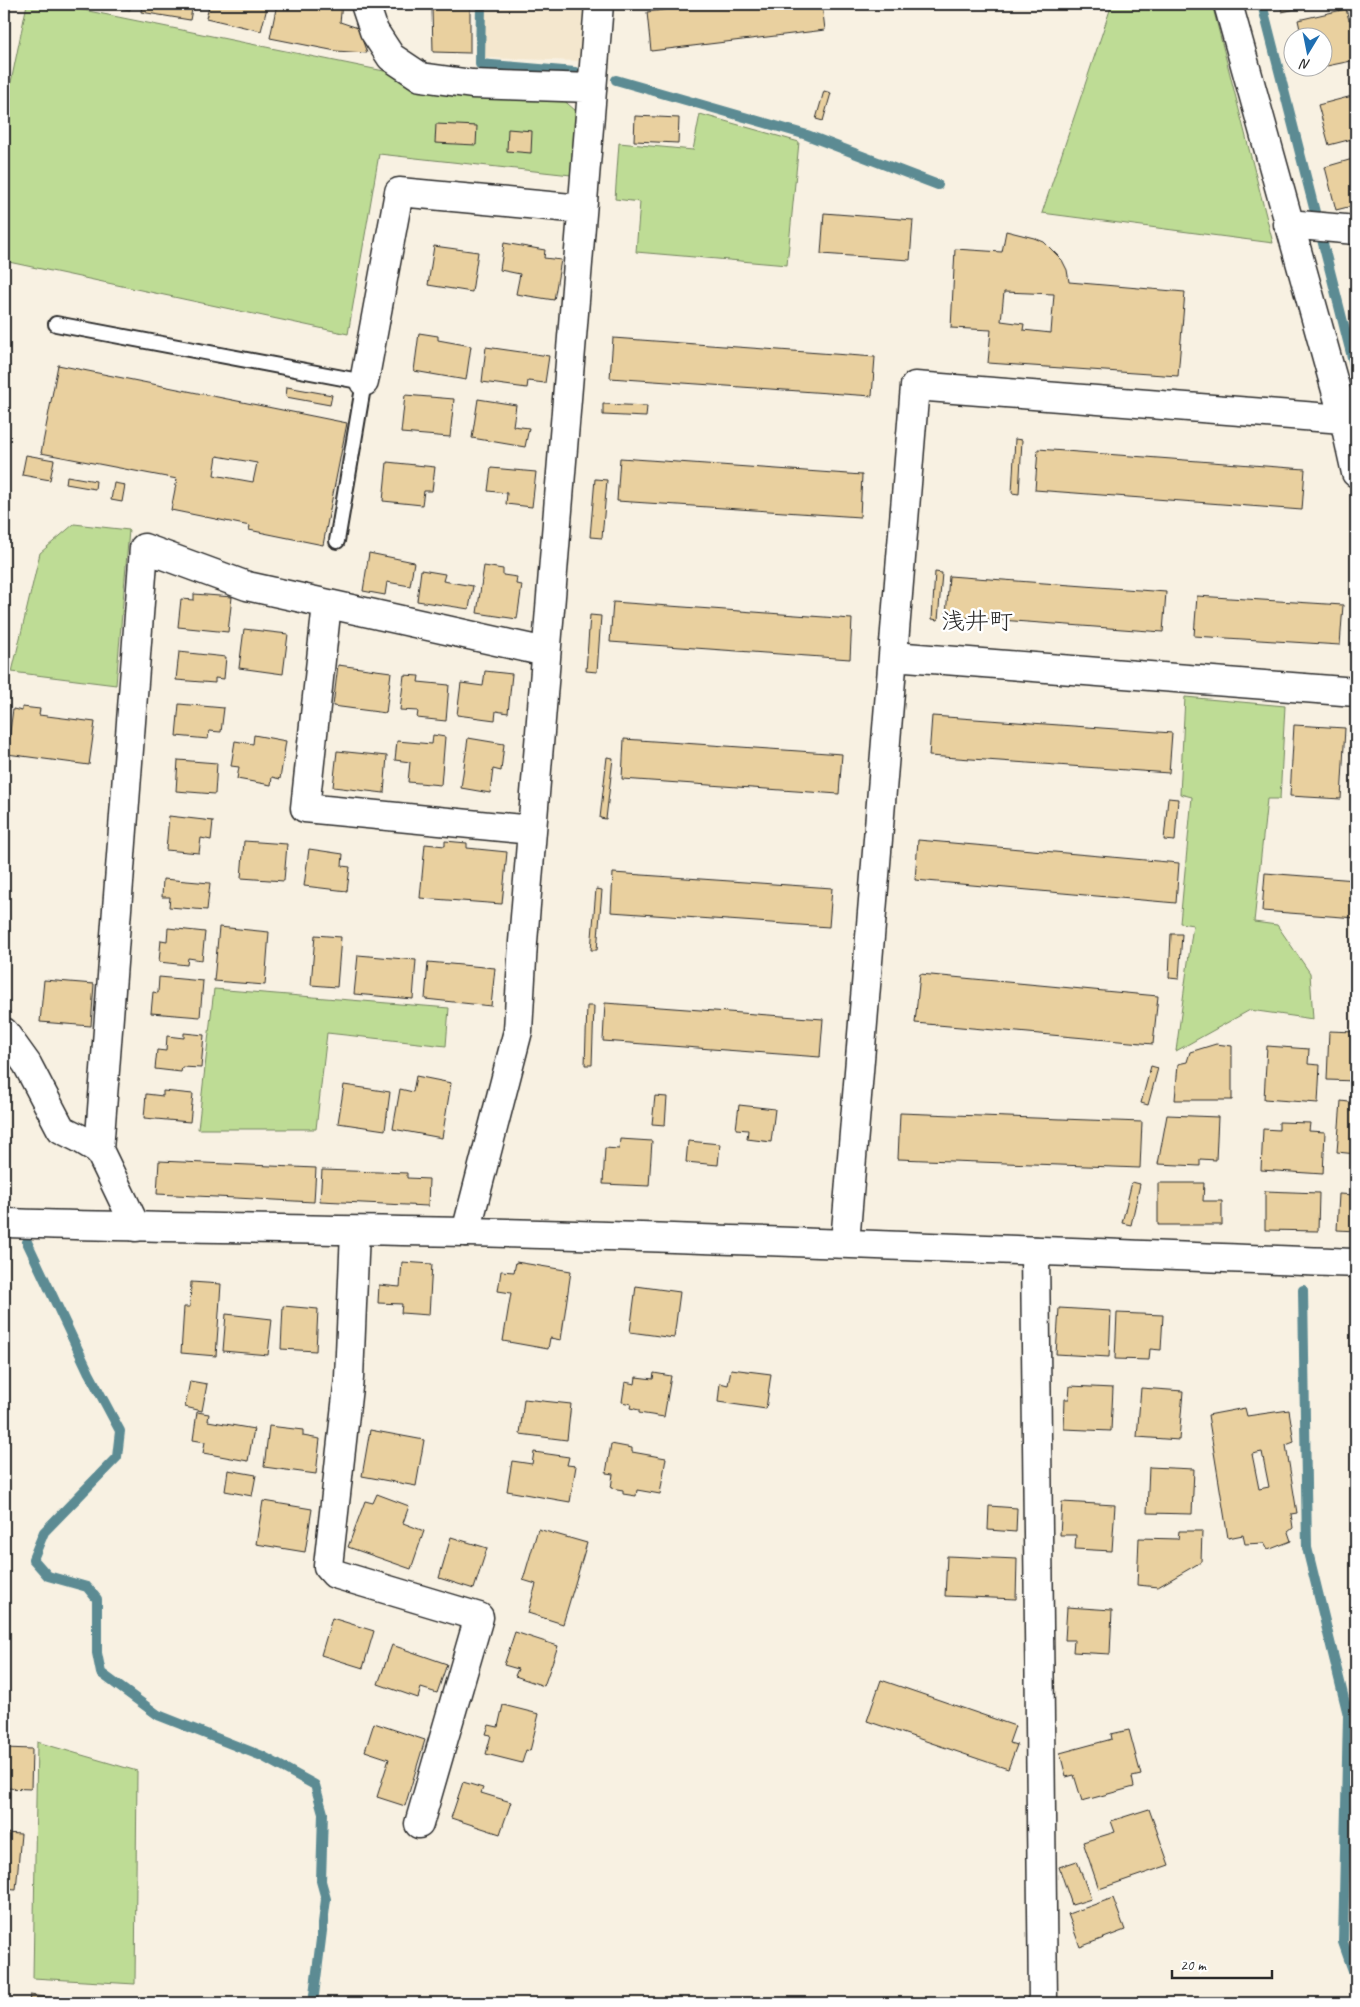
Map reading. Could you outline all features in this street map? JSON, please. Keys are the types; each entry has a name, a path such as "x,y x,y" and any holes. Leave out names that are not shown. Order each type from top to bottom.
{"street":[{"path":"365,4 374,32 391,58 421,77 472,84 592,88"},
{"path":"466,1232 518,1032 546,652 599,4"},
{"path":"1228,4 1288,224 1350,420 1356,473"},
{"path":"364,382 400,192 582,209"},
{"path":"1288,224 1346,229"},
{"path":"845,1243 915,386 1350,420"},
{"path":"136,1227 99,1150 144,548 247,586 546,652"},
{"path":"327,604 305,808 532,830"},
{"path":"894,656 1356,692"},
{"path":"4,1032 27,1064 61,1129 99,1150"},
{"path":"4,1222 136,1227 466,1232 845,1243 1356,1263"},
{"path":"355,1230 349,1378 328,1566 334,1574 479,1617 419,1824"},
{"path":"1035,1251 1043,2003"}],"lane":[{"path":"56,324 364,382 337,541"}],"shaded area":[{"path":"485,4 585,4 581,61 484,58"}],"green space":[{"path":"27,4 54,4 389,72 424,92 560,97 576,111 571,175 379,154 348,334 4,261 4,102 11,82"},
{"path":"1112,4 1212,4 1273,243 1042,213"},
{"path":"700,114 799,142 787,265 636,252 640,202 615,199 619,143 693,150"},
{"path":"74,524 129,530 116,685 12,672 40,553"},
{"path":"1185,697 1285,706 1280,799 1267,799 1254,922 1277,925 1310,973 1313,1019 1250,1010 1176,1051 1193,925 1180,923 1192,797 1180,794"},
{"path":"214,989 449,1008 446,1046 327,1033 316,1129 198,1129"},
{"path":"37,1742 137,1771 135,1984 33,1978"}],"building":[{"path":"96,4 131,4 130,10"},
{"path":"142,4 193,4 190,20 141,12"},
{"path":"210,4 268,4 261,31 206,18"},
{"path":"277,4 342,4 340,22 358,28 367,53 336,51 270,38"},
{"path":"712,4 822,4 825,30 651,51 647,12"},
{"path":"1280,4 1318,4 1282,12"},
{"path":"470,7 470,53 433,52 432,8"},
{"path":"1346,9 1349,20 1353,19 1356,34 1356,60 1332,65 1332,28 1300,28 1298,20"},
{"path":"824,91 831,93 823,121 816,119"},
{"path":"1356,95 1356,138 1329,145 1318,105"},
{"path":"635,116 679,118 678,143 634,141"},
{"path":"436,124 477,126 476,145 435,143"},
{"path":"508,129 532,131 531,153 507,151"},
{"path":"1356,158 1356,205 1336,210 1325,167"},
{"path":"824,213 913,220 910,260 821,254"},
{"path":"1006,231 1044,242 1062,260 1067,270 1069,282 1185,292 1178,376 988,363 991,330 951,328 955,249 1002,252","holes":["1004,292 1054,294 1051,333 1023,330 1024,324 1001,321"]},
{"path":"504,243 545,250 544,258 561,260 554,300 516,294 520,274 500,270"},
{"path":"434,246 478,252 472,292 428,285"},
{"path":"419,333 438,336 438,340 471,346 466,380 414,371"},
{"path":"613,338 875,357 872,396 610,378"},
{"path":"486,347 549,356 545,383 528,381 527,388 482,382"},
{"path":"58,365 347,423 323,545 249,530 250,526 171,510 177,479 41,453","holes":["217,456 257,463 253,482 214,475"]},
{"path":"287,387 332,395 330,405 286,397"},
{"path":"405,395 454,399 450,437 401,433"},
{"path":"478,399 516,405 513,426 529,428 525,447 472,438"},
{"path":"603,404 647,406 646,417 603,415"},
{"path":"1015,439 1022,440 1019,494 1012,493"},
{"path":"1038,449 1305,469 1302,510 1035,490"},
{"path":"26,455 54,460 50,480 22,475"},
{"path":"620,458 862,475 860,517 617,501"},
{"path":"387,462 435,467 432,491 424,491 422,505 383,501"},
{"path":"491,468 536,472 532,507 506,504 507,493 488,491"},
{"path":"67,476 96,481 95,489 66,484"},
{"path":"595,479 607,480 602,538 590,537"},
{"path":"114,483 125,485 122,502 111,500"},
{"path":"369,553 414,562 410,586 387,582 385,595 363,591"},
{"path":"484,566 503,569 503,575 517,577 516,584 522,585 517,619 477,613"},
{"path":"421,570 445,574 443,581 473,586 469,609 417,601"},
{"path":"935,572 942,573 938,620 932,619"},
{"path":"949,576 1166,592 1163,632 946,616"},
{"path":"194,594 232,597 228,632 178,627 181,599 194,600"},
{"path":"1197,596 1343,605 1340,645 1194,636"},
{"path":"613,602 852,619 850,659 610,642"},
{"path":"590,615 601,616 597,672 586,671"},
{"path":"244,629 288,634 283,674 239,668"},
{"path":"179,652 226,657 224,679 215,678 215,683 176,680"},
{"path":"338,665 391,672 386,713 333,706"},
{"path":"485,671 512,674 508,713 496,711 495,720 457,715 461,683 483,686"},
{"path":"404,675 419,676 418,682 449,685 446,721 417,718 418,711 400,710"},
{"path":"179,704 224,708 221,732 209,731 208,739 176,736"},
{"path":"22,707 40,709 39,715 95,722 89,765 7,754 13,709 22,711"},
{"path":"932,716 1172,733 1169,773 929,756"},
{"path":"1294,725 1345,728 1341,799 1290,796"},
{"path":"254,735 286,741 280,779 272,777 271,785 237,779 239,767 231,766 235,741 253,744"},
{"path":"433,735 445,737 441,785 408,782 410,762 395,760 397,741 432,744"},
{"path":"468,738 504,744 501,771 493,769 490,793 461,788"},
{"path":"624,739 842,754 839,794 622,779"},
{"path":"337,751 387,756 384,793 333,787"},
{"path":"607,757 613,758 606,819 600,818"},
{"path":"178,760 217,763 215,794 176,791"},
{"path":"1168,798 1178,799 1175,841 1164,840"},
{"path":"169,816 213,821 211,840 201,838 199,853 166,850"},
{"path":"918,840 1179,863 1176,903 915,880"},
{"path":"244,841 287,844 284,881 241,878"},
{"path":"445,841 467,843 467,848 507,852 502,904 420,898 425,844 445,846"},
{"path":"309,849 343,854 342,866 350,867 347,891 304,886"},
{"path":"613,873 832,888 829,927 611,912"},
{"path":"1265,873 1356,880 1356,918 1262,911"},
{"path":"163,879 210,883 207,910 169,907 170,897 162,897"},
{"path":"596,889 602,890 597,950 591,950"},
{"path":"219,927 269,932 265,985 214,981"},
{"path":"168,928 205,932 202,960 188,958 187,965 159,962 161,940 167,941"},
{"path":"1171,934 1182,934 1179,979 1169,978"},
{"path":"315,935 341,937 337,987 311,985"},
{"path":"358,955 416,960 413,999 354,994"},
{"path":"428,962 495,968 491,1006 425,999"},
{"path":"920,974 1158,996 1153,1044 915,1023"},
{"path":"159,977 203,981 200,1017 151,1013 153,992 158,993"},
{"path":"44,980 94,984 91,1026 40,1022"},
{"path":"605,1003 823,1019 820,1057 603,1041"},
{"path":"587,1006 594,1006 592,1065 585,1065"},
{"path":"1329,1031 1356,1032 1356,1081 1327,1080"},
{"path":"184,1033 204,1035 201,1068 182,1067 181,1072 155,1069 157,1050 166,1051 167,1036 184,1038"},
{"path":"1216,1044 1232,1046 1232,1100 1175,1100 1178,1064 1187,1062 1190,1052"},
{"path":"1267,1046 1309,1049 1308,1064 1320,1065 1318,1103 1264,1099"},
{"path":"1151,1066 1158,1068 1148,1105 1141,1103"},
{"path":"416,1076 451,1083 442,1138 393,1129 400,1089 413,1092"},
{"path":"344,1085 390,1092 385,1130 338,1123"},
{"path":"163,1091 193,1094 190,1122 144,1118 146,1094 163,1096"},
{"path":"655,1096 667,1097 665,1125 652,1124"},
{"path":"1341,1101 1356,1103 1356,1154 1337,1152"},
{"path":"739,1105 775,1109 771,1142 747,1139 748,1130 736,1129"},
{"path":"900,1113 1142,1122 1140,1168 898,1159"},
{"path":"1167,1115 1218,1117 1216,1160 1200,1159 1200,1166 1158,1164"},
{"path":"1279,1122 1310,1123 1309,1131 1325,1132 1323,1174 1261,1170 1263,1129 1279,1130"},
{"path":"620,1139 652,1141 649,1186 603,1184 605,1148 619,1149"},
{"path":"688,1141 720,1144 718,1165 686,1162"},
{"path":"159,1161 316,1168 314,1202 157,1194"},
{"path":"322,1170 407,1173 407,1178 429,1179 428,1206 320,1201"},
{"path":"1132,1182 1140,1184 1131,1225 1122,1223"},
{"path":"1158,1183 1204,1183 1203,1201 1222,1201 1222,1225 1158,1225"},
{"path":"1265,1191 1319,1193 1318,1231 1265,1230"},
{"path":"1339,1194 1356,1195 1356,1231 1337,1230"},
{"path":"402,1262 432,1264 429,1315 401,1313 402,1304 378,1303 379,1285 400,1287"},
{"path":"516,1262 571,1271 561,1340 550,1338 548,1349 503,1341 511,1293 498,1291 501,1271 514,1272"},
{"path":"191,1282 221,1284 216,1356 181,1353 184,1307 190,1307"},
{"path":"636,1286 680,1292 674,1338 630,1332"},
{"path":"283,1306 318,1309 316,1351 281,1349"},
{"path":"1059,1308 1111,1311 1109,1357 1056,1354"},
{"path":"1117,1313 1163,1315 1161,1350 1150,1349 1149,1360 1115,1359"},
{"path":"226,1314 272,1319 268,1355 223,1351"},
{"path":"731,1369 771,1374 766,1409 718,1402 720,1383 728,1385"},
{"path":"654,1373 671,1376 664,1417 639,1413 639,1410 630,1408 631,1404 622,1402 625,1382 635,1384 636,1377 653,1379"},
{"path":"190,1381 207,1384 202,1411 185,1407"},
{"path":"1070,1386 1113,1388 1111,1431 1064,1429 1065,1399 1069,1399"},
{"path":"1141,1388 1183,1391 1179,1440 1137,1437"},
{"path":"524,1399 571,1404 567,1440 520,1434"},
{"path":"1245,1408 1247,1416 1289,1410 1294,1442 1286,1445 1297,1513 1291,1514 1293,1528 1288,1532 1291,1541 1268,1550 1264,1543 1245,1544 1243,1535 1228,1538 1208,1415","holes":["1262,1452 1269,1487 1259,1489 1252,1454"]},
{"path":"197,1412 209,1414 208,1421 254,1429 248,1461 203,1453 205,1442 193,1440"},
{"path":"269,1426 303,1430 303,1436 320,1439 316,1474 264,1467"},
{"path":"370,1430 424,1440 416,1486 362,1476"},
{"path":"611,1444 632,1448 632,1452 666,1458 660,1494 637,1490 636,1496 623,1494 623,1490 611,1488 613,1474 606,1473"},
{"path":"534,1452 569,1457 567,1465 576,1466 570,1502 507,1491 512,1461 532,1464"},
{"path":"1149,1467 1194,1469 1192,1514 1147,1513"},
{"path":"228,1470 256,1475 252,1496 225,1491"},
{"path":"377,1494 409,1506 403,1523 424,1531 411,1569 348,1547 365,1501 373,1503"},
{"path":"263,1501 312,1509 305,1552 256,1544"},
{"path":"1062,1502 1115,1505 1112,1551 1075,1549 1076,1535 1060,1535"},
{"path":"989,1506 1017,1508 1016,1532 988,1530"},
{"path":"538,1529 587,1543 563,1624 528,1613 536,1584 523,1580"},
{"path":"1179,1531 1202,1531 1201,1562 1158,1587 1137,1585 1139,1538 1178,1539"},
{"path":"451,1537 487,1548 474,1589 439,1578"},
{"path":"947,1556 1017,1559 1016,1599 945,1596"},
{"path":"1067,1607 1112,1610 1110,1654 1073,1652 1074,1640 1065,1640"},
{"path":"332,1618 374,1631 363,1668 321,1655"},
{"path":"515,1632 558,1646 544,1686 515,1676 518,1669 504,1665"},
{"path":"392,1645 447,1664 437,1693 421,1688 418,1698 378,1684"},
{"path":"881,1680 1015,1726 1009,1743 1017,1745 1008,1769 867,1721"},
{"path":"503,1705 539,1714 530,1751 526,1750 522,1763 486,1754 491,1735 486,1734 489,1725 498,1727"},
{"path":"374,1723 425,1740 405,1806 377,1797 389,1759 365,1751"},
{"path":"1129,1730 1141,1775 1132,1777 1134,1787 1082,1801 1074,1775 1066,1777 1060,1753 1112,1739 1111,1734"},
{"path":"4,1748 32,1749 31,1789 4,1788"},
{"path":"463,1782 483,1788 481,1793 511,1802 500,1834 451,1818"},
{"path":"1149,1809 1169,1865 1099,1889 1083,1842 1115,1832 1111,1821"},
{"path":"4,1833 21,1834 16,1890 4,1889"},
{"path":"1077,1861 1091,1899 1072,1905 1059,1867"},
{"path":"1113,1898 1125,1930 1080,1947 1068,1914"},
{"path":"30,1995 85,2003 29,2003"}],"waterway":[{"path":"481,4 480,64 575,72"},
{"path":"1262,4 1356,373"},
{"path":"616,80 807,135 938,185"},
{"path":"27,1242 89,1373 120,1431 117,1457 44,1532 33,1559 48,1576 87,1587 97,1599 97,1653 101,1673 158,1715 262,1756 315,1785 323,1813 321,1881 326,1899 313,2003"},
{"path":"1303,1290 1307,1548 1348,1715 1343,1942 1356,1979"}],"district":[{"name":"浅井町","path":"977,621"}]}
